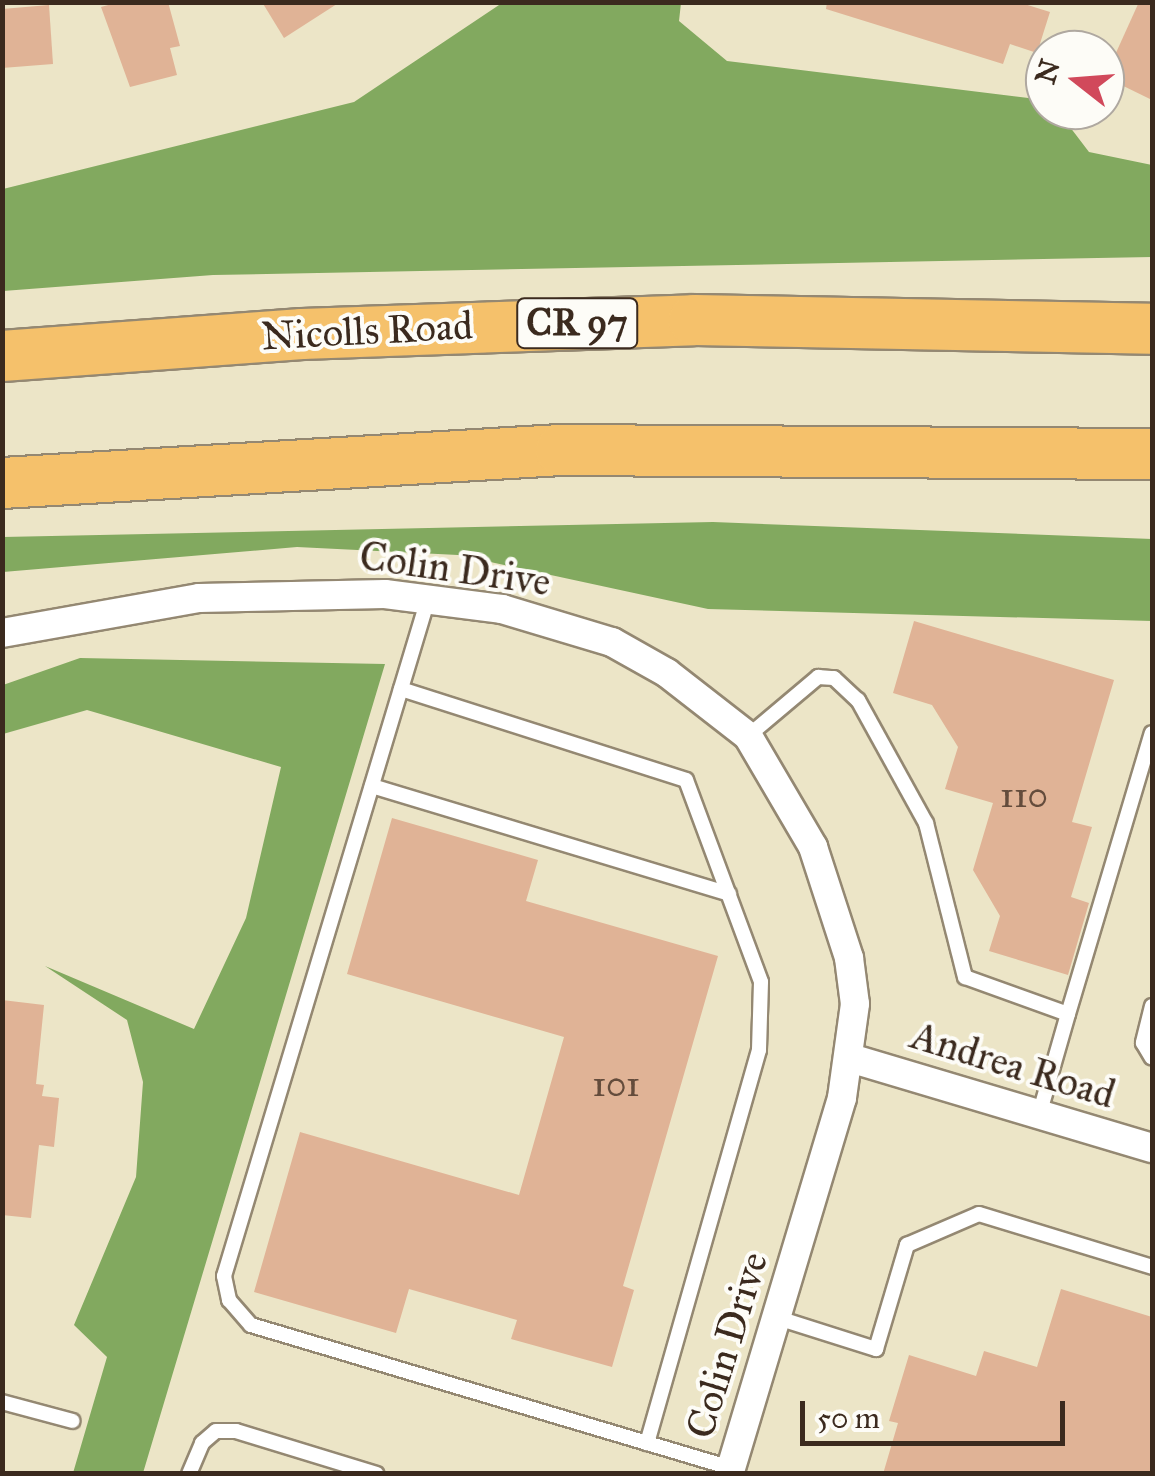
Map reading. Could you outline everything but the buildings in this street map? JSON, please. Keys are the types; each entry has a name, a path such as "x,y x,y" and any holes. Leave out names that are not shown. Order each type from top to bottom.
{"highway":[{"name":"Nicolls Road","path":"2,356 302,334 694,320 1152,329"},
{"path":"2,482 561,450 1149,454"}],"street":[{"name":"Colin Drive","path":"2,633 199,598 307,593 428,599 557,621 612,642 667,672 748,736 785,790 835,908 855,1004 850,1058 778,1318 730,1471"},
{"name":"Andrea Road","path":"850,1058 1152,1148"}],"lane":[{"path":"428,599 224,1276 229,1300 250,1325 730,1471"},
{"path":"748,736 808,682 834,678 847,686 926,823 964,977 1068,1014"},
{"path":"401,690 674,772 686,780 760,982 762,1031 647,1443"},
{"path":"1039,1114 1152,733"},
{"path":"372,786 729,894"},
{"path":"1152,1006 1143,1043 1152,1058"},
{"path":"778,1318 876,1349 907,1245 978,1214 1152,1267"},
{"path":"2,1402 73,1421"},
{"path":"189,1474 202,1444 226,1431 378,1474"}],"green space":[{"path":"502,3 681,3 679,21 727,61 1025,98 1025,130 1072,130 1089,152 1152,165 1152,257 213,275 3,291 3,189 354,102"},
{"path":"713,522 1152,539 1152,621 708,609 458,555 297,547 3,572 3,537"},
{"path":"80,658 385,664 143,1473 73,1473 107,1357 74,1325 136,1177 143,1082 127,1020 45,966 194,1029 246,918 281,767 87,710 3,734 3,685"}]}
